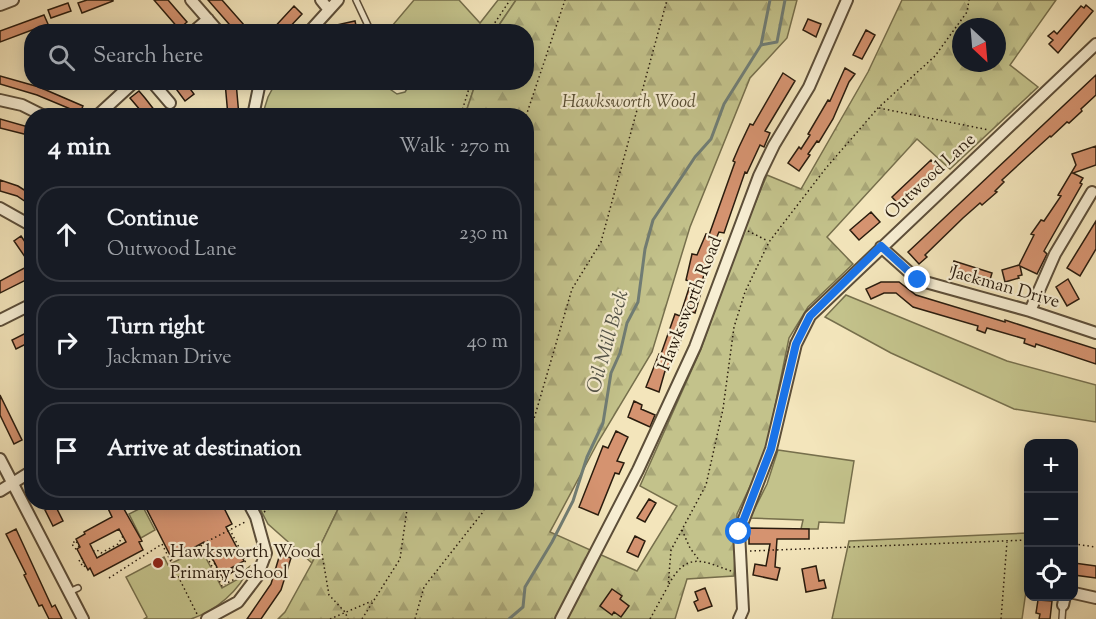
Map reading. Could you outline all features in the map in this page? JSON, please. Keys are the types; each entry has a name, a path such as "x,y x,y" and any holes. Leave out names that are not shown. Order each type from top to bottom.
{"street":[{"path":"0,5 13,0"},
{"path":"191,0 212,24"},
{"path":"321,0 329,10"},
{"path":"316,24 338,0"},
{"name":"Hawksworth Road","path":"561,619 638,470 690,357 774,145 809,87 847,0"},
{"path":"202,24 208,19"},
{"name":"Outwood Lane","path":"739,619 743,610 739,532 771,449 796,344 810,316 1096,44"},
{"path":"106,108 125,90"},
{"path":"159,90 170,103"},
{"path":"255,108 258,90"},
{"path":"0,100 28,108"},
{"path":"1030,311 1055,254 1092,192"},
{"path":"0,208 24,222"},
{"name":"Jackman Drive","path":"881,246 918,280 1030,311 1096,333"},
{"path":"0,320 24,308"},
{"path":"0,459 24,503"},
{"path":"0,491 24,476"},
{"path":"28,510 74,590 83,619"},
{"path":"202,617 238,602 257,577 266,553 250,510"},
{"path":"1078,594 1096,598"}],"lane":[{"path":"356,0 367,24"},
{"path":"1062,619 1064,601"}],"path":[{"path":"494,24 510,0"},
{"path":"529,108 566,0"},
{"path":"534,419 572,289 601,242 667,0"},
{"path":"668,587 670,550 706,485 723,409 734,327 746,292 769,242 826,168 878,108 935,56 967,12 969,0"},
{"path":"463,108 469,90"},
{"path":"878,108 1001,133"},
{"path":"740,226 769,242"},
{"path":"170,561 267,510"},
{"path":"362,619 400,559 407,510"},
{"path":"415,619 424,587 484,510"},
{"path":"222,578 235,572 233,568 246,561 230,530"},
{"path":"682,530 690,548 699,560 742,576"},
{"path":"93,551 97,550 101,553 119,545 123,536"},
{"path":"741,551 1024,540"},
{"path":"1001,619 1008,541"},
{"path":"109,578 162,544 202,617"},
{"path":"203,544 225,584"},
{"path":"203,544 222,586 238,577"},
{"path":"1078,545 1096,547"},
{"path":"322,554 329,595 345,612 348,619"},
{"path":"650,619 671,580 689,563 699,560"},
{"path":"330,619 373,601"}],"green space":[{"path":"414,0 459,0 480,23 498,0 516,0 500,24 394,24"},
{"name":"Hawksworth Wood","path":"516,0 797,0 787,38 750,78 690,227 652,352 598,442 550,532 637,571 677,506 640,486 701,349 741,237 767,175 801,189 868,72 902,0 1056,0 1010,65 1038,87 950,169 917,139 827,237 853,264 808,307 789,338 765,455 737,514 734,576 687,579 675,619 278,619 285,612 312,563 338,510 534,510 534,108 467,108 473,90 534,90 534,24 500,24"},
{"path":"272,90 391,90 397,94 406,90 473,90 467,108 265,108"},
{"path":"846,295 1007,361 1096,385 1096,422 1014,409 891,353 825,317"},
{"path":"778,450 854,461 844,523 819,522 818,529 801,529 803,520 750,518 767,484"},
{"path":"137,510 145,510 155,530 141,538 129,514"},
{"path":"261,510 338,510 312,563 268,524"},
{"path":"1024,533 1025,601 1022,619 832,619 849,541"},
{"path":"201,549 222,588 240,578 239,575 249,567 240,584 218,605 191,619 144,619 147,617 126,577 164,557 168,565"}],"building":[{"path":"87,0 113,1 82,13 78,3"},
{"path":"154,0 168,0 187,22 175,24"},
{"path":"208,0 222,0 243,24 229,24"},
{"path":"68,3 71,11 51,18 48,10"},
{"path":"1086,5 1093,11 1058,53 1049,44 1053,40 1048,36 1054,31 1057,34 1081,6 1084,8"},
{"path":"294,6 302,14 293,24 277,24"},
{"path":"44,15 48,24 24,24 24,33 0,42 0,31"},
{"path":"808,19 821,24 816,37 803,30"},
{"path":"866,30 875,35 862,59 853,55"},
{"path":"845,68 855,74 849,82 833,119 799,171 788,163 810,135 808,134 828,100 830,101"},
{"path":"783,73 795,81 765,131 770,133 764,147 760,145 747,173 745,172 724,233 719,232 711,250 695,313 690,311 677,352 674,352 668,372 665,371 659,392 646,387 675,314 680,316 691,282 686,280 692,254 697,255 706,234 709,235 739,147 750,124 753,125"},
{"path":"1096,75 1096,95 1081,109 1082,111 1050,136 1002,180 1004,182 995,191 997,192 963,218 925,255 927,257 919,264 908,252"},
{"path":"0,76 24,83 24,90 46,90 83,106 82,108 68,108 37,95 0,84"},
{"path":"177,90 191,90 194,94 185,101"},
{"path":"226,90 237,90 238,108 227,108"},
{"path":"139,91 153,108 138,108 130,98"},
{"path":"0,119 24,126 24,134 0,128"},
{"path":"1096,146 1096,165 1073,173 1083,178 1080,183 1082,184 1044,251 1047,254 1037,274 1020,266 1022,275 1005,282 1002,270 1019,265 1034,235 1031,234 1041,220 1044,221 1061,196 1058,195 1076,165 1072,154"},
{"path":"931,160 940,169 900,206 892,197"},
{"path":"0,180 18,186 24,190 24,201 17,196 0,191"},
{"path":"871,212 880,222 859,240 850,230"},
{"path":"1096,221 1096,249 1080,276 1067,268"},
{"path":"21,236 24,240 24,255 14,241"},
{"path":"954,261 992,273 989,283 951,272"},
{"path":"24,268 24,281 0,293 0,281"},
{"path":"1068,279 1079,299 1067,306 1056,287"},
{"path":"881,282 899,282 916,295 1096,349 1096,364 1036,344 1035,347 1024,343 1025,339 987,328 985,333 977,330 978,326 913,307 896,293 884,293 871,299 866,289"},
{"path":"24,334 24,345 16,349 12,340"},
{"path":"0,395 22,440 14,444 0,415"},
{"path":"634,401 642,405 641,409 655,415 650,427 628,417"},
{"path":"616,431 628,437 617,461 624,463 619,474 615,473 598,515 579,507 603,446 608,448"},
{"path":"649,499 656,503 645,522 637,518"},
{"path":"45,510 58,510 63,521 53,526"},
{"path":"109,510 125,510 142,541 139,542 143,550 94,576 90,568 88,570 77,549 80,547 76,539 85,534 84,532 112,517","holes":["119,529 126,542 97,558 90,544"]},
{"path":"147,510 225,510 232,524 226,527 244,561 231,568 233,572 222,577 204,542 186,552 184,548 170,555"},
{"path":"749,528 809,529 809,539 777,539 775,567 780,568 777,580 753,575 755,564 766,566 770,544 749,544"},
{"path":"16,529 52,607 55,605 62,619 49,619 42,605 39,606 6,534"},
{"path":"635,536 645,541 638,557 627,552"},
{"path":"280,554 291,558 281,590 261,619 247,619 271,584"},
{"path":"1078,564 1096,566 1096,578 1078,576"},
{"path":"816,566 819,581 824,580 826,588 806,592 802,569"},
{"path":"705,588 712,606 698,611 694,602 698,600 695,592"},
{"path":"612,589 622,596 620,599 629,606 621,617 614,612 612,615 600,606"},
{"path":"1038,601 1052,601 1050,619 1039,619 1040,614 1036,613"}],"waterway":[{"name":"Oil Mill Beck","path":"509,619 523,607 525,587 573,501 587,457 603,423 611,373 620,353 627,323 638,302 645,249 653,220 695,157 711,139 724,104 761,45 770,0"},
{"path":"761,45 777,42 785,0"}],"place":[{"name":"Hawksworth Wood Primary School","path":"158,563"}],"route":[{"path":"739,532 771,449 796,344 810,316 881,246 918,280"}]}
